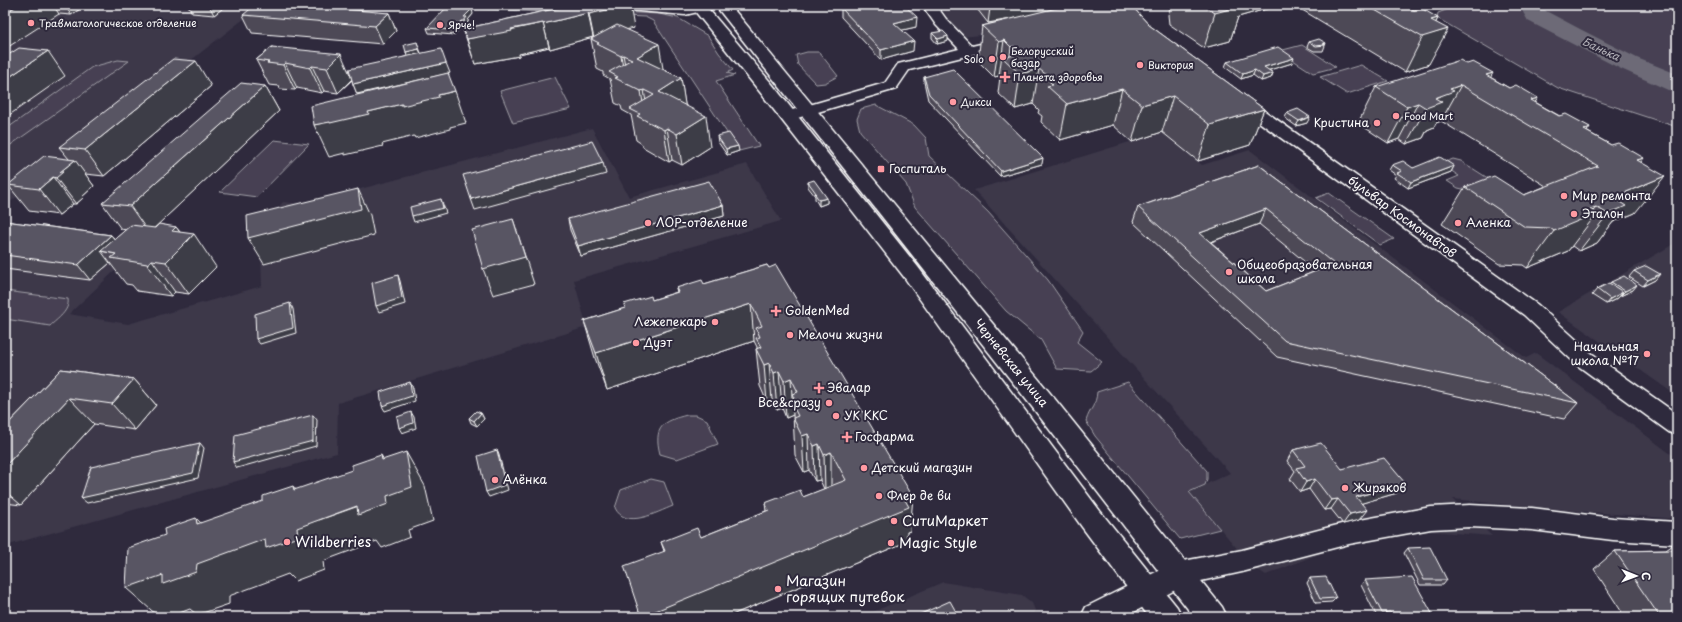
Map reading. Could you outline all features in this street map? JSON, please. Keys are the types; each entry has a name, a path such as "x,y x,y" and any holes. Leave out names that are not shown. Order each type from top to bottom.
{"main road":[{"path":"616,5 685,10 702,6 797,113"},
{"path":"722,5 797,113"},
{"name":"Черневская улица","path":"797,113 1045,405 1212,617"},
{"name":"Черневская улица","path":"797,113 1091,519 1167,617"},
{"path":"1096,617 1178,574"}],"street":[{"path":"929,5 941,22 969,51"},
{"path":"797,113 891,86 903,67 1021,38"},
{"name":"бульвар Космонавтов","path":"1223,89 1531,310 1584,359 1677,426"},
{"path":"1178,574 1242,561 1349,533 1431,518 1470,516 1532,519 1613,529 1677,533"}],"shaded area":[{"path":"5,5 235,5 259,7 5,206"},
{"path":"487,5 659,14 678,18 708,36 719,53 733,70 727,73 735,75 716,81 759,146 739,151 653,21 645,17 464,8"},
{"path":"939,5 1091,5 1026,31 961,37"},
{"path":"1459,5 1677,5 1677,127 1558,88 1437,18 1438,13"},
{"path":"1302,45 1336,67 1313,73 1279,51"},
{"path":"807,52 819,52 838,76 825,83 816,84 798,65 796,55"},
{"path":"118,60 129,61 5,149 5,130 92,67"},
{"path":"1361,65 1388,81 1347,94 1320,77"},
{"path":"555,77 571,109 513,123 500,91"},
{"path":"876,105 914,125 926,138 929,156 988,212 1048,280 1083,331 1077,342 1102,362 1091,371 1057,369 1041,340 1006,311 915,207 906,184 860,131 857,119 861,109"},
{"path":"592,128 629,197 747,164 781,221 574,280 587,327 338,403 337,453 5,546 5,233 137,250 69,314 128,324 262,286 260,228 283,202 303,204"},
{"name":"Общеобразовательная школа","path":"1162,132 1202,165 1250,150 1526,358 1536,353 1677,457 1677,519 1539,508 1453,499 1492,536 1428,531 1360,540 1266,575 1251,565 1189,492 1230,473 974,190"},
{"path":"274,140 309,144 257,197 220,192"},
{"path":"1453,159 1461,161 1508,191 1495,196 1458,188 1447,181 1459,176 1441,164"},
{"path":"1329,193 1394,239 1380,245 1316,198"},
{"name":"Начальная школа №17","path":"1677,242 1677,396 1558,312"},
{"path":"5,291 68,299 68,303 65,311 50,326 5,319"},
{"path":"1128,382 1207,471 1205,485 1189,492 1220,529 1180,539 1095,436 1086,421 1095,401 1097,392"},
{"path":"687,415 696,415 707,420 718,444 677,459 660,454 658,445 659,431 666,423"},
{"path":"651,479 664,482 673,506 642,518 626,518 620,514 615,508 621,490"},
{"path":"943,582 1022,595 1032,603 1035,610 1033,617 861,617"}],"building":[{"path":"5,5 18,5 5,13"},
{"path":"255,5 299,5 389,13 375,26 243,15"},
{"path":"572,5 622,5 615,7 616,8 543,24 511,29 512,31 467,39 463,29"},
{"path":"854,5 904,5 917,17 894,23 914,41 881,50 841,8"},
{"path":"987,5 1010,5 990,8"},
{"path":"1069,5 1131,5 1149,25 1264,109 1210,125 1173,96 1142,105 1122,89 1067,104 1047,86 1053,85 1045,77 1048,76 1039,69 1020,74 1003,58 1022,53 1014,46 1011,47 1004,40 999,42 982,26"},
{"path":"1202,5 1240,5 1241,6 1215,13"},
{"path":"1366,5 1404,5 1414,10 1421,8 1438,18 1431,20 1448,29 1422,37"},
{"path":"447,7 472,9 464,17 467,17 464,21 461,21 452,30 427,28"},
{"path":"617,25 659,44 637,57 681,78 659,92 706,116 677,134 667,128 664,130 637,116 640,114 630,109 654,95 644,90 641,91 615,78 618,77 609,72 632,59 623,55 621,56 597,44 599,43 591,39"},
{"path":"943,31 948,36 938,39 932,33"},
{"path":"1319,39 1326,43 1323,44 1325,45 1316,46 1309,42"},
{"path":"417,42 419,49 406,52 404,45"},
{"path":"272,47 341,54 327,68 312,66 310,68 285,63 283,65 256,60"},
{"path":"1278,47 1294,58 1264,67 1273,73 1263,76 1255,70 1243,74 1227,62"},
{"path":"19,48 48,51 5,80 5,57"},
{"path":"441,49 446,63 353,84 349,69"},
{"path":"173,59 196,61 85,150 59,147"},
{"path":"1460,60 1467,64 1473,62 1493,73 1486,75 1509,88 1516,85 1538,98 1531,100 1559,116 1566,114 1590,127 1584,130 1611,145 1618,143 1644,158 1637,160 1665,176 1624,193 1627,194 1615,199 1626,206 1608,214 1596,207 1590,209 1597,213 1554,231 1550,228 1525,227 1465,187 1494,176 1524,195 1598,166 1461,85 1450,89 1454,91 1435,98 1442,102 1426,108 1418,103 1407,107 1376,87"},
{"path":"953,69 1043,158 1001,171 929,94 924,77"},
{"path":"448,73 455,91 438,95 439,97 402,106 402,104 368,112 369,114 314,125 311,106"},
{"path":"241,83 265,86 130,206 102,203"},
{"path":"1298,109 1310,117 1299,121 1287,113"},
{"path":"729,133 738,146 726,149 717,136"},
{"path":"592,141 603,163 471,199 463,175"},
{"path":"44,156 75,160 60,172 63,172 56,178 53,177 39,189 8,185"},
{"path":"1440,157 1454,166 1411,182 1397,173 1402,171 1392,165 1403,161 1413,168"},
{"path":"1259,165 1578,403 1285,341 1138,207","holes":["1266,209 1334,264 1266,291 1200,233"]},
{"path":"814,180 827,198 819,200 808,182"},
{"name":"ЛОР-отделение","path":"709,181 723,205 578,246 568,219"},
{"path":"358,189 361,209 248,238 247,216"},
{"path":"441,199 443,208 412,216 410,207"},
{"path":"513,219 525,257 483,269 472,230"},
{"path":"5,221 111,235 78,265 5,255"},
{"path":"159,224 176,227 172,231 194,234 166,262 152,260 147,264 111,258 116,254 101,251 131,225 155,228"},
{"path":"767,265 769,268 776,265 913,497 905,500 909,507 641,617 624,566 665,551 661,542 697,528 701,537 769,510 765,503 800,490 803,497 846,480 831,452 824,455 819,444 814,446 808,434 802,436 793,418 798,416 793,406 797,404 792,394 798,392 791,378 784,381 779,371 774,373 769,363 764,365 756,349 761,347 756,338 760,337 756,328 762,326 751,304 596,353 584,321 625,308 624,304 651,296 652,300 678,292 676,288 702,280 704,284"},
{"path":"1646,266 1660,274 1648,280 1634,271"},
{"path":"398,275 402,298 376,306 372,283"},
{"path":"1624,276 1637,285 1625,291 1611,282"},
{"path":"1609,283 1623,292 1610,299 1597,289"},
{"path":"290,303 293,328 256,339 255,314"},
{"path":"61,369 134,379 112,404 69,398 5,466 5,427"},
{"path":"410,382 412,396 382,406 380,392"},
{"path":"476,411 481,413 474,421 469,418"},
{"path":"411,412 413,423 399,428 397,417"},
{"path":"313,415 313,441 233,462 235,435"},
{"path":"200,443 193,473 81,498 91,467"},
{"name":"Жиряков","path":"1321,443 1342,469 1384,458 1405,483 1356,497 1367,510 1350,514 1338,499 1331,500 1315,479 1306,482 1296,468 1305,466 1293,450"},
{"name":"Алёнка","path":"497,450 505,485 486,492 478,456"},
{"path":"406,452 412,487 387,496 388,504 358,515 357,506 297,528 298,537 266,548 265,539 197,564 196,572 163,584 163,575 126,588 128,548 165,535 164,529 196,518 197,524 263,501 263,496 293,486 294,490 352,470 352,465 381,455 382,460"},
{"path":"1430,547 1447,580 1424,580 1408,548"},
{"path":"1677,550 1677,617 1660,617 1615,551"},
{"path":"1326,577 1336,598 1320,599 1310,578"},
{"path":"1412,577 1434,617 1393,617 1390,612 1382,613 1365,580"},
{"path":"950,601 959,617 914,617"},
{"path":"435,614 436,617 428,617"}],"waterway":[{"name":"Банька","path":"1531,5 1537,16 1628,63 1677,84"}],"place":[{"name":"Травматологическое отделение","path":"31,23"},
{"name":"Ярче!","path":"440,25"},
{"name":"Белорусский базар","path":"1003,57"},
{"name":"Solo","path":"992,59"},
{"name":"Виктория","path":"1140,65"},
{"name":"Планета здоровья","path":"1005,77"},
{"name":"Дикси","path":"953,102"},
{"name":"Food Mart","path":"1396,116"},
{"name":"Кристина","path":"1377,123"},
{"name":"Госпиталь","path":"881,169"},
{"name":"Мир ремонта","path":"1564,196"},
{"name":"Эталон","path":"1574,214"},
{"name":"ЛОР-отделение","path":"648,223"},
{"name":"Аленка","path":"1458,223"},
{"name":"Общеобразовательная школа","path":"1229,272"},
{"name":"GoldenMed","path":"776,311"},
{"name":"Лежепекарь","path":"715,322"},
{"name":"Мелочи жизни","path":"790,335"},
{"name":"Дуэт","path":"636,343"},
{"name":"Начальная школа №17","path":"1647,354"},
{"name":"Эвалар","path":"819,388"},
{"name":"Все&сразу","path":"829,403"},
{"name":"УК ККС","path":"836,416"},
{"name":"Госфарма","path":"847,437"},
{"name":"Детский магазин","path":"864,468"},
{"name":"Алёнка","path":"495,480"},
{"name":"Жиряков","path":"1345,488"},
{"name":"Флер де ви","path":"879,496"},
{"name":"СитиМаркет","path":"894,521"},
{"name":"Wildberries","path":"287,542"},
{"name":"Magic Style","path":"891,543"},
{"name":"Магазин горящих путевок","path":"778,589"}]}
